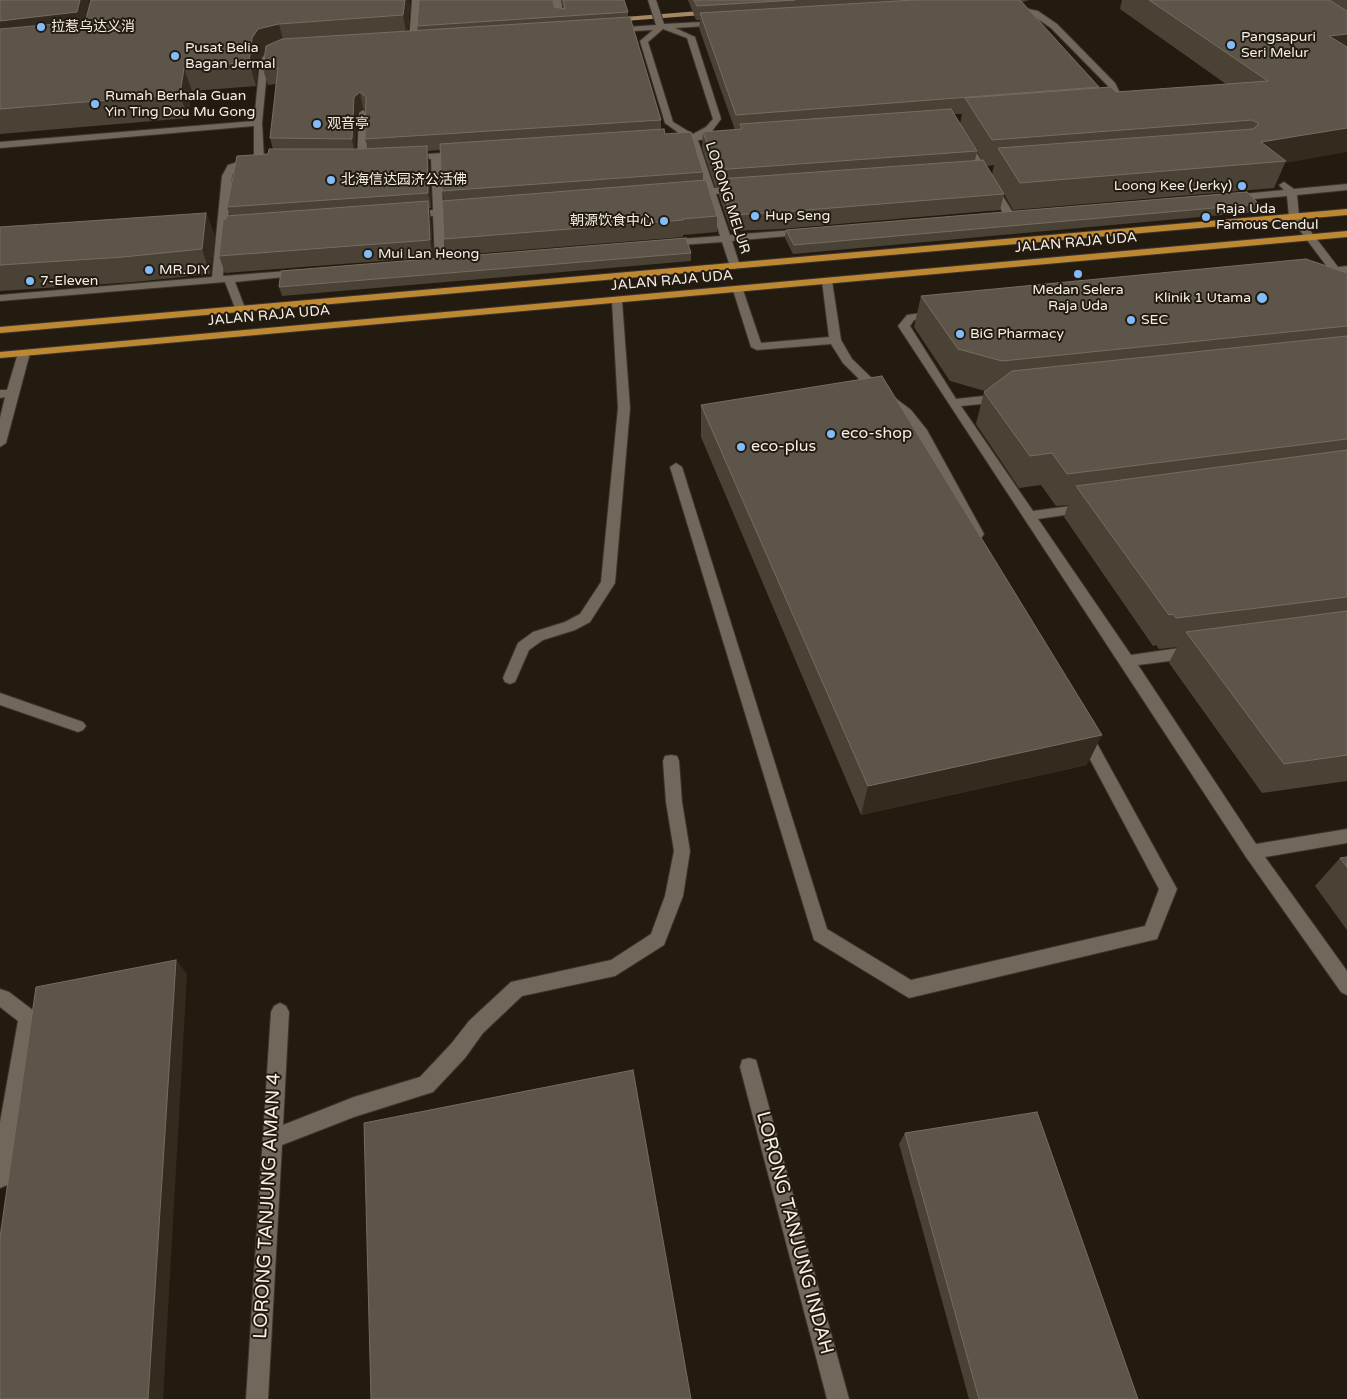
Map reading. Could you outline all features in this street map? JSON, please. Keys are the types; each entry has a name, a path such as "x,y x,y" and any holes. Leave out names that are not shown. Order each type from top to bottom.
{"main road":[{"name":"JALAN RAJA UDA","path":"0,330 1347,212"},
{"name":"JALAN RAJA UDA","path":"0,355 1347,234"}],"street":[{"path":"414,42 416,0"},
{"path":"557,0 561,18"},
{"path":"652,0 659,20"},
{"path":"1006,5 1046,19 1112,85 1117,95 1117,103 1102,108"},
{"path":"601,30 659,20 730,22"},
{"name":"LORONG MELUR","path":"693,138 709,129 717,119 691,37 659,20 644,41 669,123 693,138 712,191 735,266"},
{"path":"404,42 423,41"},
{"path":"217,280 226,176 231,167 263,159 258,123 264,61 268,56 295,50"},
{"path":"362,159 363,113"},
{"path":"0,145 258,123"},
{"path":"960,134 1010,216"},
{"path":"663,140 733,135"},
{"path":"399,158 476,154"},
{"path":"436,157 440,262"},
{"path":"1283,184 1292,192 1294,216 1347,285"},
{"path":"1224,198 1347,187"},
{"path":"682,194 751,188"},
{"path":"398,216 477,210"},
{"path":"658,244 815,232"},
{"path":"1304,274 1347,269"},
{"path":"0,298 315,272"},
{"path":"229,279 240,308"},
{"path":"827,281 835,340 847,361 878,391 907,413 923,433 984,547"},
{"path":"738,290 757,347 835,340"},
{"path":"510,678 523,647 538,636 570,626 585,618 592,604 608,583 624,408 617,301"},
{"path":"950,313 911,317 904,326 953,403 1127,661 1252,852 1347,986"},
{"path":"0,443 6,393 24,353"},
{"path":"953,403 1012,397"},
{"path":"676,467 820,934 909,989 1150,933 1168,889 1078,722"},
{"path":"1030,516 1097,507"},
{"path":"1127,661 1204,650"},
{"path":"0,699 78,726"},
{"path":"272,1139 354,1107 426,1085 458,1051 476,1027 517,988 615,968 658,939 674,896 682,851 674,802 671,761"},
{"path":"1252,852 1347,836"},
{"path":"0,998 4,998 28,1016 0,1178"},
{"name":"LORONG TANJUNG AMAN 4","path":"257,1399 280,1012"},
{"name":"LORONG TANJUNG INDAH","path":"749,1067 838,1399"}],"building":[{"path":"0,0 80,0 77,12 0,21"},
{"path":"91,0 405,0 403,15 279,24 258,29 252,38 249,62 184,68 180,94 0,109 0,29 66,23 86,19"},
{"path":"419,0 553,0 554,7 565,9 563,0 624,0 628,12 417,26"},
{"path":"694,0 795,0 697,6"},
{"path":"913,0 1020,0 1099,87 736,115 700,13"},
{"path":"1149,0 1329,0 1347,11 1347,34 1329,36 1347,47 1347,128 1261,142 1286,161 1020,183 998,148 1253,129 1259,124 1252,120 992,140 965,98 1111,87 1116,92 1268,81"},
{"path":"630,17 661,120 365,139 366,97 360,92 354,97 352,139 270,138 278,68 263,69 266,46 282,39"},
{"path":"951,109 977,151 716,170 703,132 742,129 740,124"},
{"path":"664,129 665,134 691,132 703,172 442,191 440,144"},
{"path":"427,146 428,193 227,207 237,156 268,154 269,149 359,149"},
{"path":"983,160 1004,194 731,215 719,179"},
{"path":"706,180 717,216 444,239 442,201"},
{"path":"1247,192 1259,204 794,245 786,230"},
{"path":"428,201 430,240 219,256 223,219 226,219 226,216"},
{"path":"206,213 202,249 123,257 0,265 0,227"},
{"path":"686,238 691,253 279,287 281,271"},
{"path":"1306,259 1347,273 1347,326 1002,361 958,349 921,296"},
{"path":"1347,336 1347,439 1067,474 1052,453 1030,456 984,392 1012,371"},
{"path":"882,376 1102,735 868,786 701,405"},
{"path":"1347,450 1347,597 1176,618 1173,614 1169,615 1076,486"},
{"path":"1347,611 1347,755 1284,764 1186,632"},
{"path":"1347,857 1347,867 1340,858"},
{"path":"176,960 148,1399 0,1399 0,1237 36,987"},
{"path":"633,1070 691,1399 371,1399 364,1123"},
{"path":"1037,1112 1138,1399 979,1399 905,1133"}],"waterway":[{"path":"612,20 712,12"}],"place":[{"name":"拉惹乌达义消","path":"41,27"},
{"name":"Pangsapuri Seri Melur","path":"1231,45"},
{"name":"Pusat Belia Bagan Jermal","path":"175,56"},
{"name":"Rumah Berhala Guan Yin Ting Dou Mu Gong","path":"95,104"},
{"name":"观音亭","path":"317,124"},
{"name":"北海信达园济公活佛","path":"331,180"},
{"name":"Loong Kee (Jerky)","path":"1242,186"},
{"name":"Hup Seng","path":"755,216"},
{"name":"Raja Uda Famous Cendul","path":"1206,217"},
{"name":"朝源饮食中心","path":"664,221"},
{"name":"Mui Lan Heong","path":"368,254"},
{"name":"MR.DIY","path":"149,270"},
{"name":"Medan Selera Raja Uda","path":"1078,274"},
{"name":"7-Eleven","path":"30,281"},
{"name":"Klinik 1 Utama","path":"1262,298"},
{"name":"SEC","path":"1131,320"},
{"name":"BiG Pharmacy","path":"960,334"},
{"name":"eco-shop","path":"831,434"},
{"name":"eco-plus","path":"741,447"}]}
